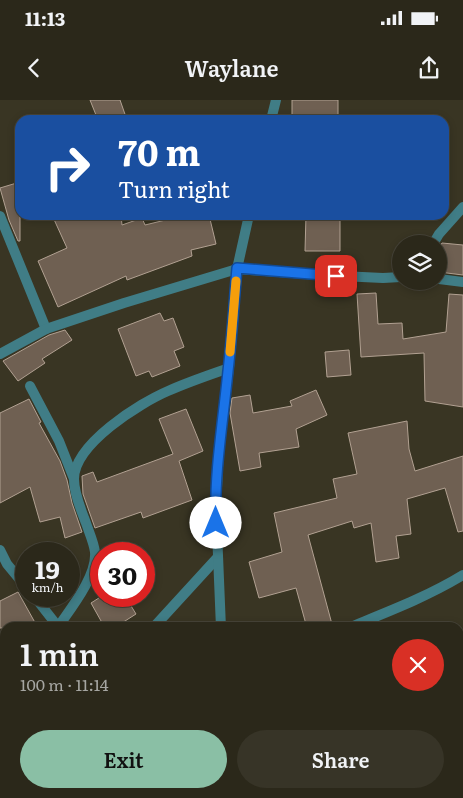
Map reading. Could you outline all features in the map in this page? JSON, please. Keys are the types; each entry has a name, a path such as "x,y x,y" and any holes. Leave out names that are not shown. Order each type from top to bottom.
{"street":[{"path":"272,115 276,100"},
{"path":"438,235 463,207"},
{"path":"0,216 46,329"},
{"path":"220,622 216,507 219,448 229,368 237,268 248,220"},
{"path":"0,354 46,329 237,268 329,276 392,278"},
{"path":"447,280 463,282"},
{"path":"74,479 78,461 101,433 166,392 229,368"},
{"path":"30,386 59,441 74,479 95,552 94,564 88,579 61,622"},
{"path":"0,550 7,564 15,574"},
{"path":"158,622 218,556"},
{"path":"362,622 448,584 463,575"},
{"path":"43,607 54,622"}],"building":[{"path":"90,100 120,100 125,115 96,115"},
{"path":"292,100 338,100 338,115 292,115"},
{"path":"15,184 15,220 20,220 20,241 18,241 9,220 0,188"},
{"path":"54,220 122,220 122,225 136,220 143,220 145,225 166,220 210,220 216,244 191,250 192,256 127,280 126,276 58,307 38,261 67,248"},
{"path":"306,220 340,220 340,251 305,251"},
{"path":"447,243 463,245 463,275 447,273"},
{"path":"376,293 378,324 402,323 403,339 446,332 449,294 463,295 463,407 425,401 424,353 361,357 357,294"},
{"path":"160,313 164,321 173,318 184,347 174,351 180,366 152,377 149,371 136,376 118,329"},
{"path":"65,330 72,340 42,359 45,363 18,381 3,361 49,335"},
{"path":"349,350 351,375 327,377 325,352"},
{"path":"316,390 327,415 296,429 299,447 259,453 261,467 240,471 230,413 232,398 250,395 253,413 292,406 290,401"},
{"path":"29,399 41,422 39,423 60,461 82,532 65,538 60,517 40,522 30,487 0,503 0,413"},
{"path":"186,409 203,451 179,461 192,500 143,518 141,512 95,528 83,494 82,476 93,472 97,482 173,454 159,419"},
{"path":"407,421 409,449 415,471 463,456 463,531 458,532 445,488 407,499 411,534 396,536 399,558 376,562 371,523 354,528 352,521 308,535 331,622 305,622 296,588 259,598 249,562 282,552 274,513 337,498 333,479 357,474 348,433"},
{"path":"15,594 15,607 26,607 35,622 0,622 0,601"},
{"path":"93,607 132,607 136,614 123,622 102,622"}],"slow traffic":[{"path":"230,352 236,281"}],"route":[{"path":"216,523 219,448 229,368 237,268 336,276"}]}
